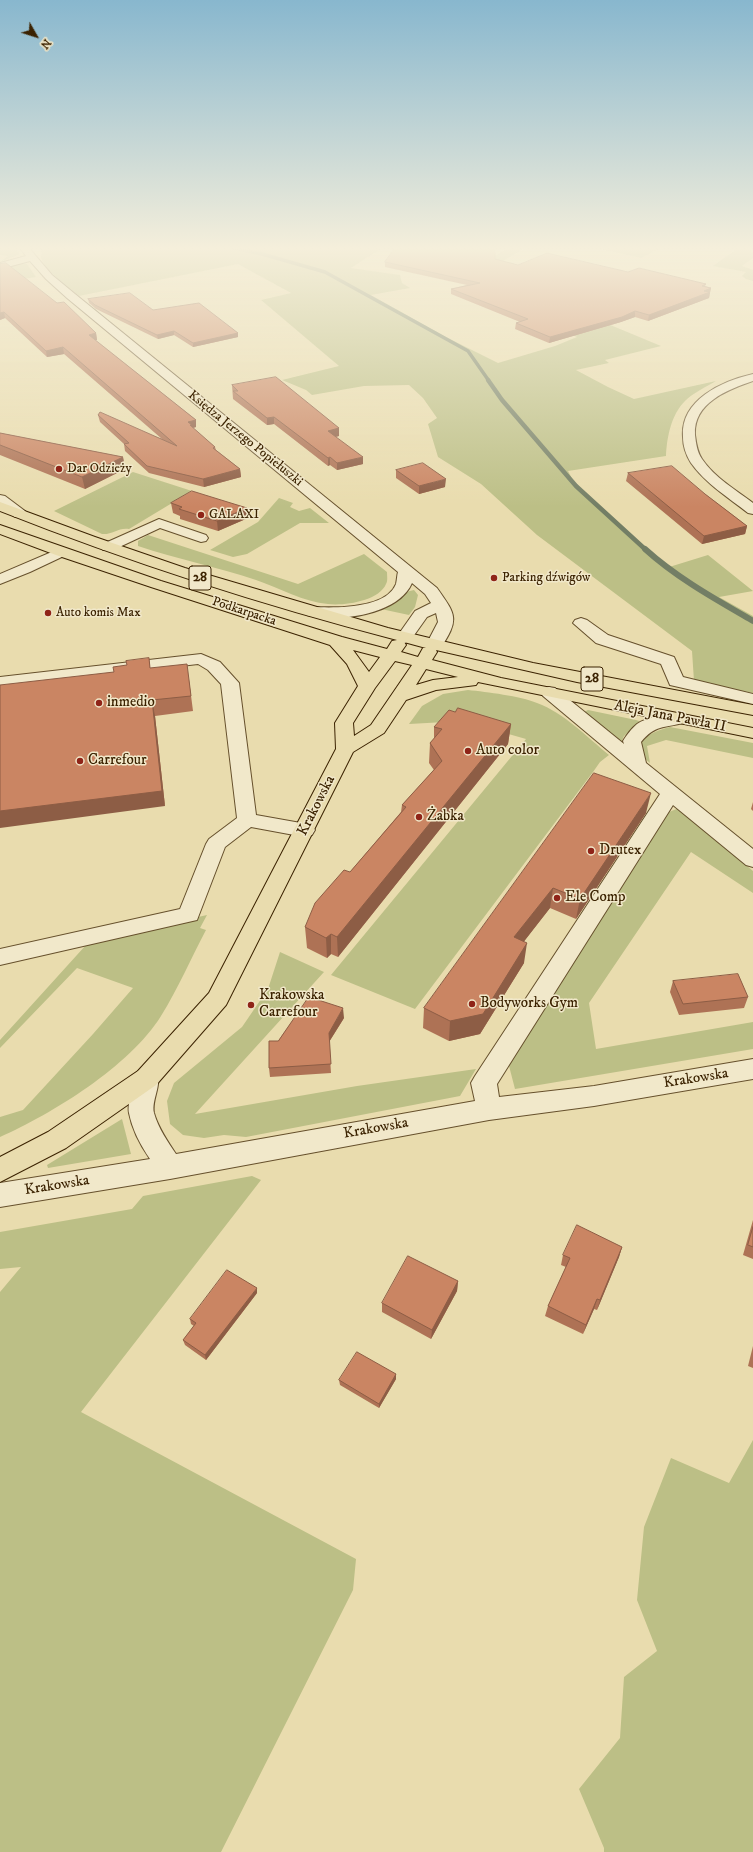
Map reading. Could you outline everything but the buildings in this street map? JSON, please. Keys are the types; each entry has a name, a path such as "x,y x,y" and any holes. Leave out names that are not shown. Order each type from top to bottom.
{"main road":[{"name":"Podkarpacka","path":"0,506 108,547 190,575 404,638"},
{"name":"Podkarpacka","path":"3,532 336,642 422,664"},
{"path":"389,655 404,638"},
{"name":"28","path":"404,638 434,645"},
{"path":"336,642 353,659 367,686"},
{"name":"Księdza Jerzego Popiełuszki","path":"422,664 434,645"},
{"name":"Aleja Jana Pawła II","path":"434,645 574,676 753,710"},
{"name":"Krakowska","path":"0,1170 56,1140 147,1078 218,999 345,749 344,723 367,686 389,655"},
{"path":"345,749 378,730 422,664"},
{"name":"Aleja Jana Pawła II","path":"422,664 501,683 753,733"},
{"path":"401,696 433,685 463,681 501,683"}],"street":[{"name":"Księdza Jerzego Popiełuszki","path":"118,334 431,591 439,605 446,612 446,626 434,645"},
{"path":"753,377 733,384 704,401 694,412 688,424 690,448 696,460 716,481 753,510"},
{"name":"Podkarpacka","path":"0,499 20,514"},
{"path":"108,547 159,523 202,538"},
{"path":"0,579 61,552"},
{"path":"313,612 334,612 375,607 387,602 403,587 406,581 406,570"},
{"path":"404,638 421,614 439,605"},
{"path":"581,623 602,639 668,660 676,681"},
{"path":"0,682 201,659 214,666 230,683 247,820"},
{"path":"654,691 676,681 753,699"},
{"path":"549,692 637,763 670,794 753,860"},
{"path":"637,763 632,742 642,728 655,723 677,719"},
{"path":"489,1109 484,1083 670,794"},
{"path":"0,957 189,915 216,844 247,820 305,830"},
{"name":"Krakowska","path":"0,1194 170,1167 489,1109 594,1096 753,1069"},
{"path":"147,1078 141,1112 153,1142 170,1167"}],"green space":[{"path":"302,334 441,334 498,363 555,346 577,337 571,334 633,334 661,346 605,360 609,363 576,370 634,399 716,381 692,395 685,401 676,413 667,441 666,456 568,471 576,486 666,568 708,555 753,591 719,597 753,616 753,693 694,681 692,651 537,535 481,484 438,457 428,424 437,418 423,398 409,385 364,386 312,395 306,390 282,380 339,366"},
{"path":"133,472 192,491 129,529 122,529 106,534 102,534 54,511"},
{"path":"279,498 293,503 290,507 299,511 310,508 329,523 300,523 247,554 233,557 210,550 258,522"},
{"path":"148,535 298,584 364,554 387,572 387,581 382,590 376,595 360,601 343,604 319,603 301,598 241,575 138,546 138,541"},
{"path":"414,590 418,595 415,607 409,615 381,609 396,603 406,592"},
{"path":"468,690 522,698 547,707 566,719 609,755 600,762 415,1009 331,975 526,739 463,721 409,724 422,706 443,694"},
{"path":"588,710 636,720 639,721 639,723 624,736 621,743 584,712"},
{"path":"670,727 753,743 753,758 666,740 647,746 650,763 643,756 640,750 640,745 648,736"},
{"path":"679,808 753,871 753,893 691,852 589,1003 596,1049 753,1022 753,1049 515,1089 508,1062 664,814"},
{"path":"207,915 200,928 206,930 179,984 161,1016 147,1035 130,1053 88,1087 66,1102 0,1137 0,1117 23,1110 133,988 77,968 0,1048 0,1040 86,945 110,937"},
{"path":"280,952 324,972 195,1114 357,1086 476,1069 460,1096 246,1137 224,1135 204,1138 183,1135 170,1124 167,1101 174,1083 242,1027 268,989"},
{"path":"122,1119 131,1154 48,1168 47,1165"},
{"path":"252,1176 261,1180 81,1412 356,1559 353,1590 221,1852 0,1852 0,1292 21,1267 0,1269 0,1232 132,1209 143,1196"},
{"path":"753,1440 753,1852 604,1852 604,1848 579,1789 620,1738 624,1677 657,1651 637,1600 644,1527 671,1458 729,1483"}],"waterway":[{"path":"438,334 468,351 489,381"},
{"path":"488,380 502,400 576,486 646,550"},
{"path":"645,549 683,579 753,621"}],"place":[{"name":"Dar Odzieży","path":"59,469"},
{"name":"GALAXI","path":"201,515"},
{"name":"Parking dźwigów","path":"494,578"},
{"name":"Auto komis Max","path":"48,613"},
{"name":"inmedio","path":"99,703"},
{"name":"Auto color","path":"468,751"},
{"name":"Carrefour","path":"80,761"},
{"name":"Żabka","path":"419,817"},
{"name":"Drutex","path":"591,851"},
{"name":"Ele Comp","path":"557,898"},
{"name":"Bodyworks Gym","path":"472,1004"},
{"name":"Krakowska Carrefour","path":"251,1005"}]}
